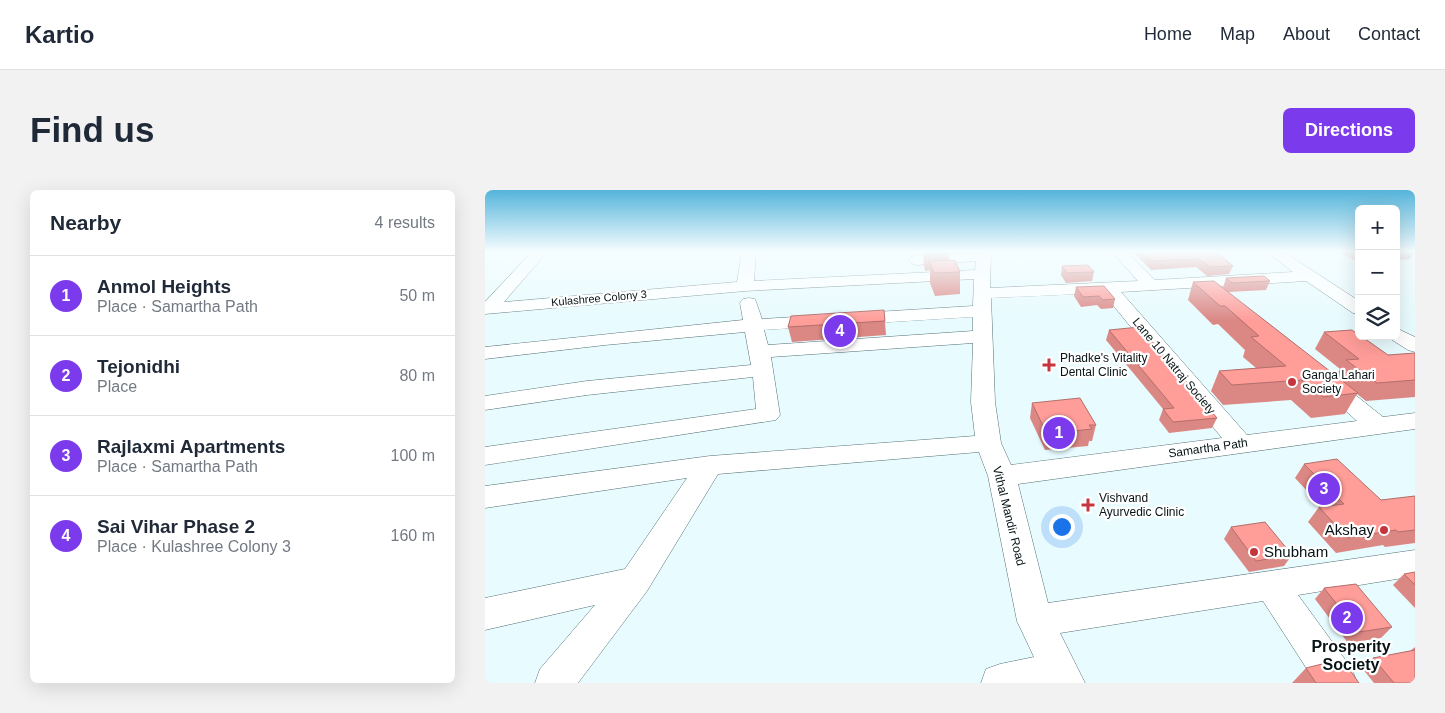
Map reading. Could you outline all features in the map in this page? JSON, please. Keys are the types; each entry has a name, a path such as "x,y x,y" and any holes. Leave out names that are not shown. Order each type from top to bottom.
{"street":[{"path":"489,304 517,275"},
{"path":"485,456 768,416 762,361 747,295 748,275"},
{"path":"1141,275 1151,286"},
{"path":"1243,275 1249,280"},
{"path":"485,353 605,339 755,325 983,277 1108,288 1310,276 1355,306"},
{"name":"Kulashree Colony 3","path":"489,304 747,295 983,277"},
{"name":"Vithal Mandir Road","path":"983,277 983,402 988,443 1002,476 1035,621 1063,676"},
{"path":"1203,283 1226,301"},
{"name":"Lane 10 Natraj Society","path":"1108,288 1241,444"},
{"path":"1403,334 1415,346"},
{"path":"485,403 762,361 983,336"},
{"path":"1310,370 1378,426"},
{"name":"Samartha Path","path":"1002,476 1415,421"},
{"path":"485,497 709,465 988,443"},
{"path":"554,683 635,581 709,465"},
{"path":"1035,621 1415,563"},
{"path":"485,614 635,581"},
{"path":"1271,584 1338,683"},
{"path":"1001,683 1063,676"}],"building":[{"path":"1264,276 1270,281 1232,283 1226,278"},
{"path":"1214,281 1358,393 1323,397 1302,380 1232,385 1219,371 1286,366 1251,337 1259,336 1225,306 1220,306 1193,282"},
{"path":"1104,286 1115,299 1103,300 1099,296 1083,297 1076,287"},
{"path":"884,310 885,321 788,327 791,316"},
{"path":"1140,327 1217,418 1173,422 1163,409 1174,408 1109,330"},
{"path":"1352,330 1355,332 1355,340 1367,340 1388,355 1415,353 1415,380 1377,383 1346,360 1359,359 1324,332"},
{"path":"1080,398 1096,425 1089,425 1092,429 1047,434 1032,403"},
{"path":"1337,459 1381,500 1415,496 1415,530 1398,532 1396,530 1347,538 1319,507 1344,504 1304,464"},
{"path":"1265,522 1292,555 1256,561 1231,527"},
{"path":"1415,572 1415,585 1404,574"},
{"path":"1356,584 1392,627 1359,632 1324,588"},
{"path":"1415,650 1415,683 1394,683 1373,658"},
{"path":"1326,663 1331,670 1350,670 1359,683 1316,683 1306,668"}],"place":[{"name":"Sai Vihar Phase 2","path":"840,331"},
{"name":"Phadke's Vitality Dental Clinic","path":"1049,365"},
{"name":"Ganga Lahari Society","path":"1292,382"},
{"name":"Anmol Heights","path":"1059,433"},
{"name":"Rajlaxmi Apartments","path":"1324,489"},
{"name":"Vishvand Ayurvedic Clinic","path":"1088,505"},
{"name":"Akshay","path":"1384,530"},
{"name":"Shubham","path":"1254,552"},
{"name":"Tejonidhi","path":"1347,618"}],"district":[{"name":"Prosperity Society","path":"1351,655"}]}
